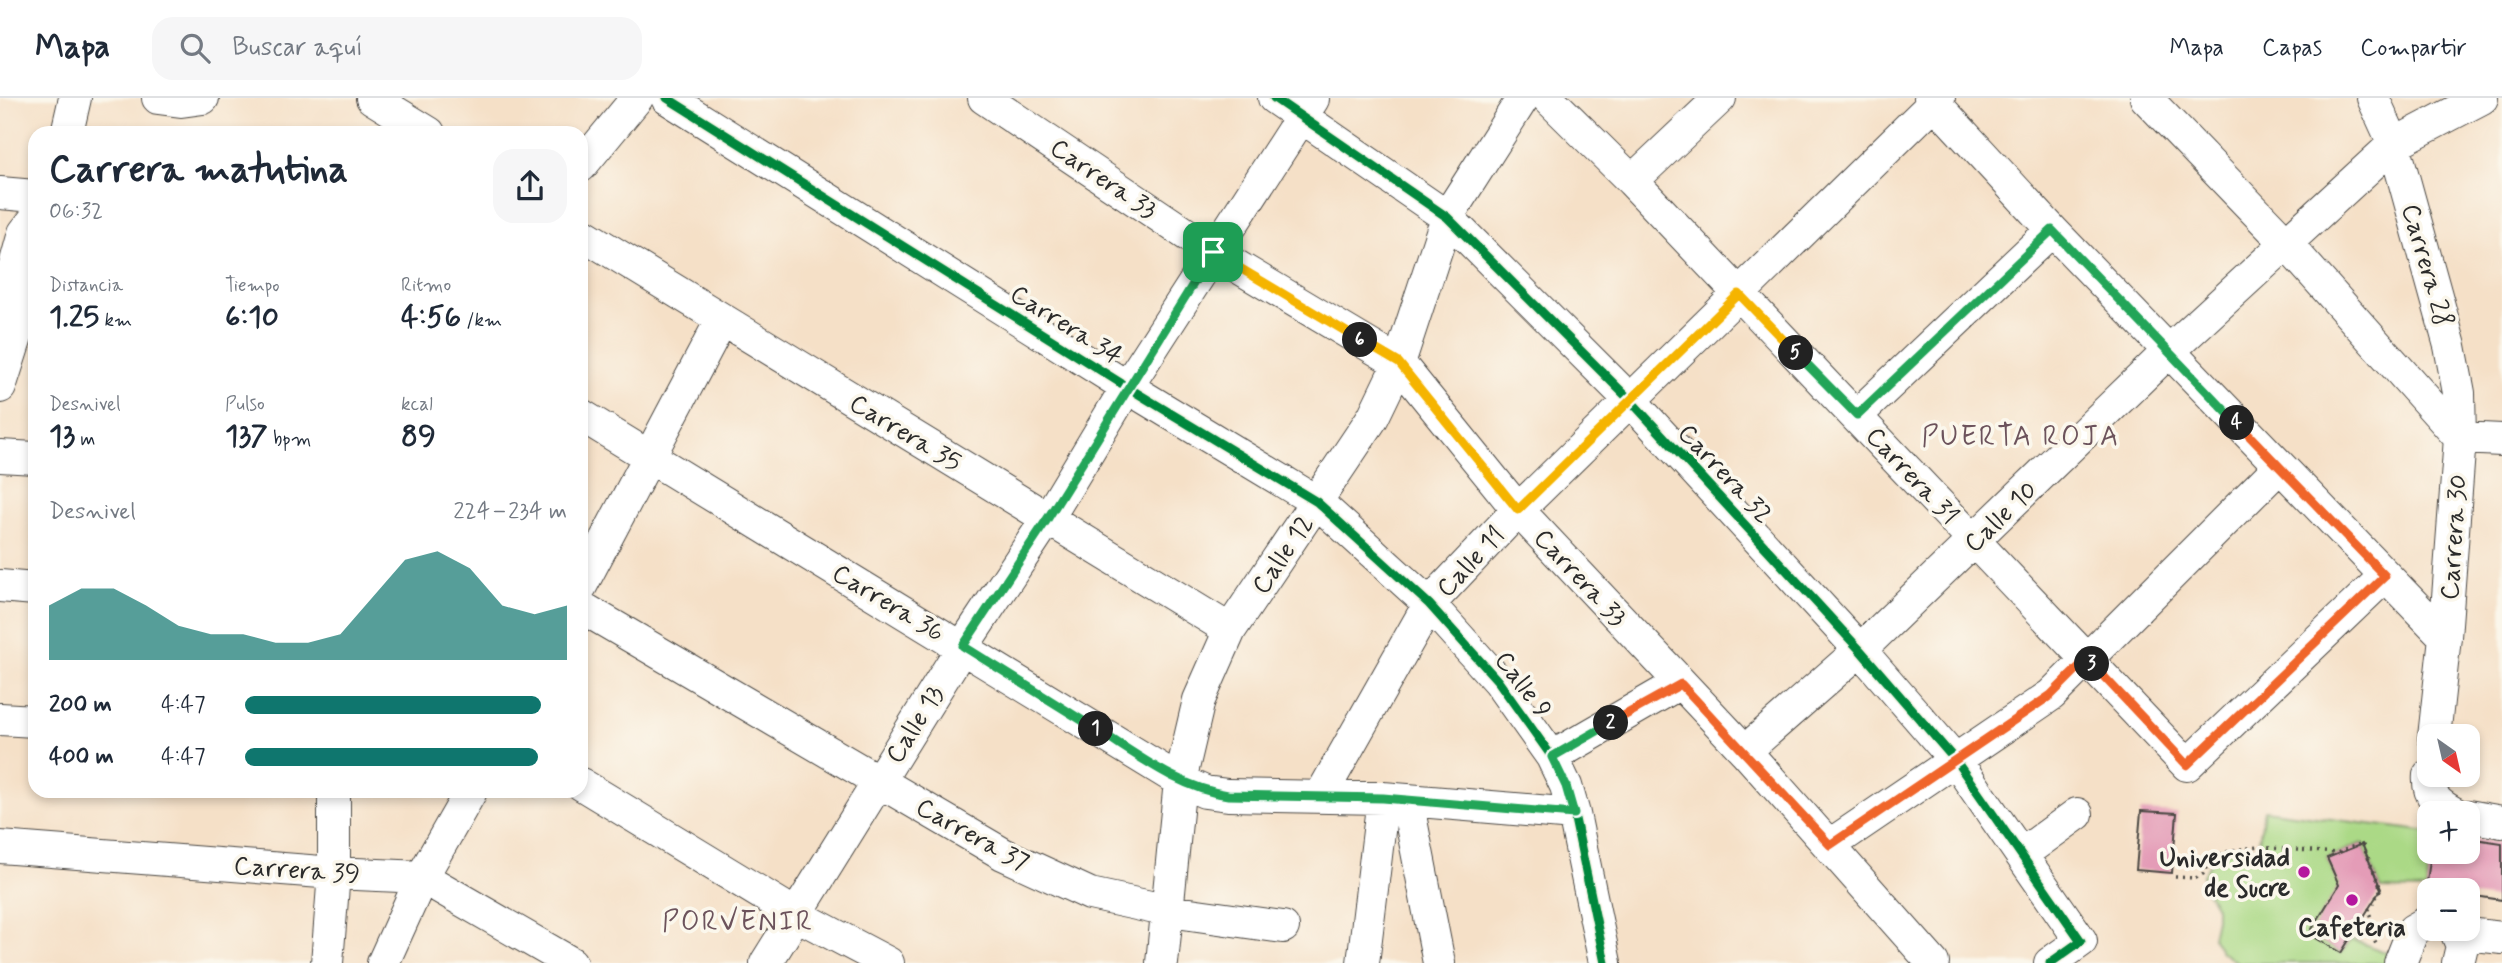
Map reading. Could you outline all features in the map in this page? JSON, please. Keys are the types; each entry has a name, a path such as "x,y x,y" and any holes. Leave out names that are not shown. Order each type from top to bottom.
{"street":[{"path":"69,126 75,98"},
{"path":"158,98 181,101 203,98"},
{"path":"372,98 417,126"},
{"path":"588,158 638,98"},
{"name":"Carrera 34","path":"667,98 1127,387 1317,502 1429,604"},
{"name":"Carrera 33","path":"984,98 1213,252 1399,363 1518,510 1745,751 1933,963"},
{"name":"Carrera 32","path":"1274,98 1308,107 1447,217 1630,400 1860,650 1955,761 2081,941 2050,963"},
{"name":"Calle 12","path":"1162,963 1180,781 1199,700 1230,630 1373,417 1399,363 1447,217 1524,98"},
{"name":"Carrera 31","path":"1548,98 1632,181 1857,415 2187,765 2385,576"},
{"path":"1632,181 1720,98"},
{"path":"2146,98 2286,243 2460,438 2502,440"},
{"name":"Carrera 28","path":"2374,98 2394,145 2450,346 2459,393 2460,438"},
{"name":"Calle 10","path":"1745,751 1860,650 1976,541 2169,351 2394,145 2481,98"},
{"name":"Carrera 30","path":"1934,99 2052,230 2445,637"},
{"name":"Calle 11","path":"1320,797 1429,604 1518,510 1934,99"},
{"name":"Calle 13","path":"766,963 963,646 1048,518 1127,387 1308,107"},
{"path":"0,193 28,195"},
{"path":"0,387 13,327 24,233 28,228"},
{"path":"1857,415 2052,230"},
{"name":"Carrera 35","path":"588,237 1230,630"},
{"path":"13,327 28,294"},
{"path":"588,572 721,321"},
{"name":"Carrera 36","path":"588,419 963,646 1180,781 1205,792 1228,795 1395,799 1574,814"},
{"name":"Carrera 30","path":"2435,724 2460,438"},
{"path":"0,456 28,458"},
{"path":"1830,845 2051,695 2279,467"},
{"path":"0,586 28,588"},
{"name":"Calle 9","path":"1429,604 1498,681 1552,757 1566,786 1574,814 1605,963"},
{"name":"Carrera 37","path":"588,611 1003,854 1090,894 1169,911 1283,927"},
{"path":"1552,757 1681,684"},
{"path":"0,719 28,721"},
{"path":"588,788 795,914 888,963"},
{"path":"327,963 334,873 334,798"},
{"path":"383,963 422,877 467,798"},
{"path":"1363,963 1395,799"},
{"path":"1395,799 1439,963"},
{"path":"2022,854 2077,814"},
{"path":"2480,818 2502,822"},
{"name":"Carrera 39","path":"0,847 334,873 422,877 571,963"},
{"path":"2405,958 2413,930 2417,928"},
{"path":"2457,942 2502,939"}],"path":[{"path":"2175,877 2196,878 2203,874 2215,856 2234,850 2258,847 2337,853 2362,843 2381,889 2368,911 2371,915 2372,937 2380,950 2405,958"}],"green space":[{"path":"2264,810 2417,830 2417,864 2429,864 2428,878 2417,878 2417,890 2381,889 2362,843 2327,858 2340,885 2310,934 2341,953 2351,939 2390,954 2400,963 2239,963 2221,952 2212,937 2216,907 2203,885 2203,874 2215,856 2258,847"}],"building":[{"path":"2141,811 2177,813 2172,873 2136,870"},
{"path":"2480,840 2502,843 2502,900 2480,897 2480,878 2428,878 2429,864 2480,864"},
{"name":"Cafeteria","path":"2362,844 2381,889 2341,953 2309,934 2339,885 2327,858"}],"cycle path":[{"path":"667,98 1127,387 1317,502 1429,604 1498,681 1552,757 1566,786 1574,814 1605,963"},
{"path":"1274,98 1447,217 1630,400 1860,650 1956,761 2081,941 2050,963"}],"place":[{"name":"Universidad de Sucre","path":"2304,872"},
{"name":"Cafeteria","path":"2352,900"}],"district":[{"name":"PUERTA ROJA","path":"2021,435"},
{"name":"PORVENIR","path":"738,920"}],"route":[{"path":"2052,230 2385,576 2187,765 2087,659 2051,695 1830,845 1681,684 1552,757 1566,786 1574,814 1383,798 1228,795 1205,792 1180,781 963,646 1048,518 1213,252 1399,363 1518,510 1739,294 1857,415 2052,230"}]}
